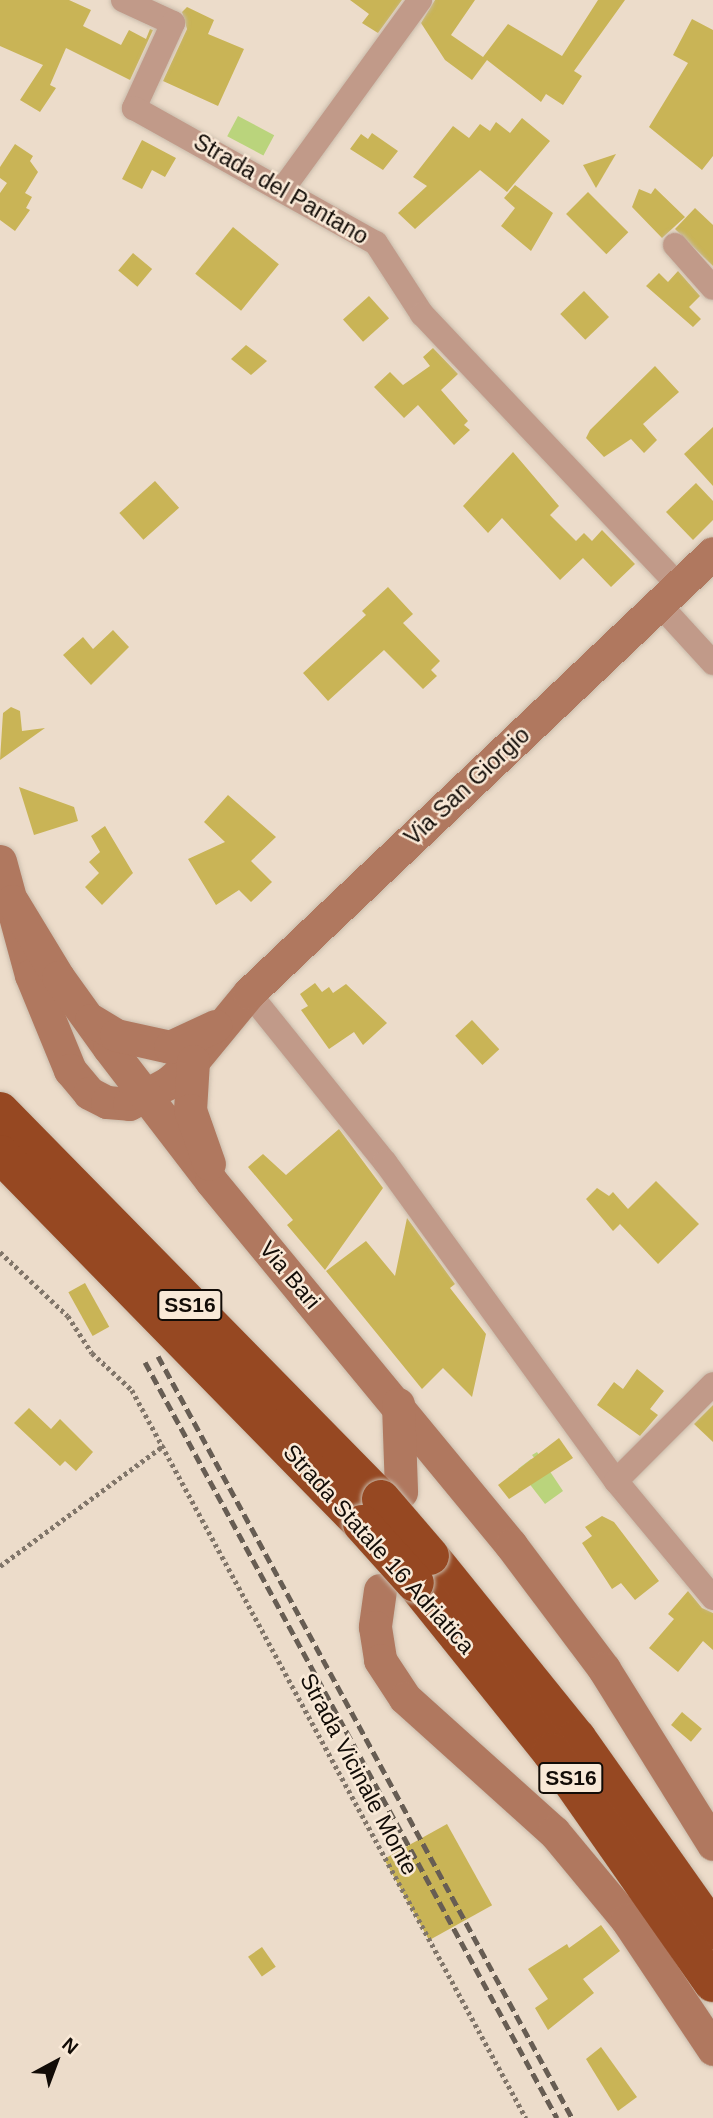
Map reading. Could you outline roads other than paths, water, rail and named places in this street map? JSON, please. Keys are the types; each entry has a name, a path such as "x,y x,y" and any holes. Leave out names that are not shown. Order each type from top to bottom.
{"highway":[{"name":"Strada Statale 16 Adriatica","path":"0,1111 381,1505 408,1576 559,1763 713,1983"},
{"name":"Strada Statale 16 Adriatica","path":"0,1154 381,1505"},
{"name":"Strada Statale 16 Adriatica","path":"408,1576 577,1738 713,1931"}],"street":[{"name":"Strada del Pantano","path":"123,0 173,23 134,108 376,243 422,314 669,595 713,663"},
{"path":"282,190 420,0"},
{"path":"675,244 713,288"},
{"name":"Via San Giorgio","path":"12,901 31,975 70,1070 89,1093 107,1102 129,1104 144,1093 168,1083 182,1054 223,1021 249,993 713,553"},
{"path":"0,861 12,901"},
{"name":"Via Bari","path":"12,901 85,1016 211,1181 398,1404 604,1669 713,1844"},
{"path":"249,993 385,1162 616,1481 713,1598"},
{"path":"85,1016 116,1035 182,1054 190,1110 207,1149 211,1181"},
{"path":"616,1481 713,1384"},
{"path":"381,1505 398,1404"},
{"path":"381,1505 438,1454"},
{"path":"408,1576 375,1627 380,1660 405,1698 554,1832 627,1920 713,2049"}],"railway":[{"path":"158,1356 572,2118"},
{"path":"145,1362 557,2118"}]}
